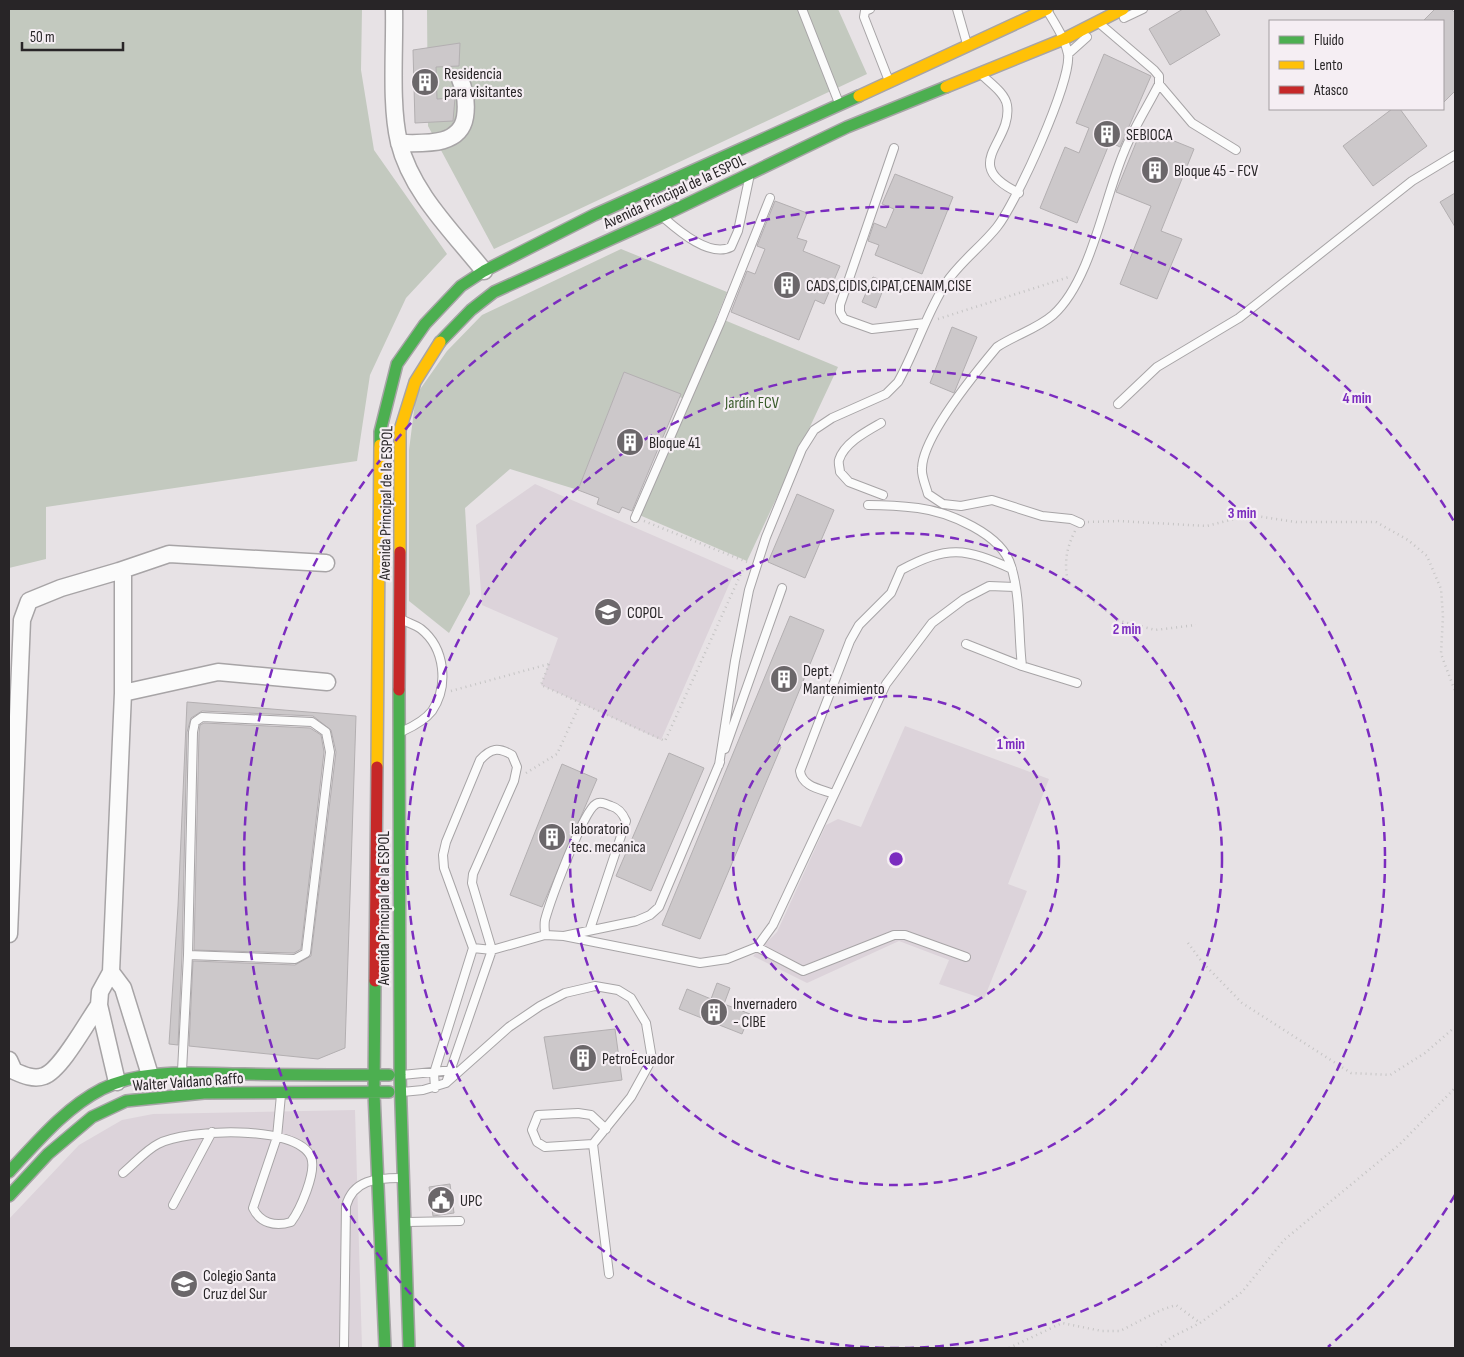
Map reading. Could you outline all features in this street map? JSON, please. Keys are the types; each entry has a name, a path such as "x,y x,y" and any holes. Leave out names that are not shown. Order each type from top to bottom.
{"street":[{"path":"394,9 396,125 399,143 418,186 484,271"},
{"name":"Avenida Principal de la ESPOL","path":"409,1348 400,1075 400,430 415,381 484,271 599,228 763,154 847,127 932,78 967,44 1047,9"},
{"name":"Avenida Principal de la ESPOL","path":"374,1093 380,432 397,364 425,324 469,296 494,292 599,228 662,216 751,174 763,154 840,105 890,82 980,73 1101,25 1124,9"},
{"path":"399,143 447,139 459,134 466,111 464,89 460,78"},
{"path":"9,934 22,620 29,601 61,588 169,554 326,563"},
{"path":"117,1082 99,1005 100,992 111,972 123,693 123,576 119,571"},
{"path":"123,693 218,672 327,682"},
{"path":"111,972 124,988 150,1076"},
{"path":"9,1060 14,1071 28,1077 44,1076 59,1064 99,1005"},
{"name":"Walter Valdano Raffo","path":"9,1172 39,1140 82,1101 117,1082 150,1076 182,1074 400,1075"},
{"path":"204,1074 204,1093"},
{"name":"Walter Valdano Raffo","path":"9,1196 48,1154 92,1117 126,1101 204,1093 401,1092"},
{"path":"374,1093 385,1348"}],"lane":[{"path":"802,9 840,105"},
{"path":"870,9 865,11 864,17 890,82"},
{"path":"957,9 967,44"},
{"path":"719,765 735,661 749,590 766,537 802,449 814,430 832,418 886,394 903,373 925,323 946,283 998,227 1019,193 1068,68 1068,54 1064,39 1047,9"},
{"path":"1068,54 1101,25 1143,9"},
{"path":"1080,522 1071,519 1042,516 992,500 961,506 943,504 928,494 922,468 926,449 934,432 984,362 997,347 1009,338 1036,327 1053,315 1068,298 1082,273 1124,151 1159,84 1159,76 1154,70 1101,25"},
{"path":"980,73 1003,95 1007,104 1007,117 993,149 990,164 994,177 1002,185 1019,193"},
{"path":"1159,84 1192,123 1236,150"},
{"path":"894,148 840,304 840,312 844,319 872,329 925,323"},
{"path":"1118,404 1157,367 1239,318 1412,181 1455,155"},
{"path":"662,216 691,238 707,246 725,250 731,247 738,231 751,174"},
{"path":"635,518 720,323 770,198"},
{"path":"881,423 858,438 839,460 840,472 849,482 882,495"},
{"path":"868,505 920,508 959,521 987,534 1000,545 1005,551 1012,569 1022,666"},
{"path":"834,794 805,782 800,771 850,641 859,625 891,593 901,570 934,554 955,552 972,553 1012,569"},
{"path":"473,948 492,950 545,935 564,936 700,963 727,959 756,947 773,925 886,684 932,623 964,599 989,586 1015,588"},
{"path":"564,936 590,929 636,921 650,915 659,907 719,765 782,588"},
{"path":"399,733 417,725 431,711 440,694 443,670 436,647 421,629 400,618"},
{"path":"966,644 1022,666 1077,683"},
{"path":"182,1074 188,955 193,732 196,722 202,717 312,722 326,732 330,752 306,953 295,959 188,955"},
{"path":"435,1088 434,1073 473,948 444,868 443,855 446,842 480,760 489,751 501,749 512,755 517,767 514,780 473,874 472,883 492,950 446,1083"},
{"path":"545,935 545,922 556,886 586,817 594,804 600,802 614,807 624,814 626,821 590,929"},
{"path":"756,947 803,971 894,934 905,935 966,957"},
{"path":"401,1092 435,1088 446,1083 508,1027 540,1006 566,994 595,986 618,990 631,998 646,1023 652,1059 631,1097 606,1129 593,1144 545,1147 537,1142 532,1130 534,1120 538,1115 578,1113 591,1115 606,1129"},
{"path":"400,1075 462,1069"},
{"path":"123,1174 158,1144 188,1135 212,1132 243,1132 278,1137 305,1149 311,1158 312,1167 302,1201 291,1222 280,1225 264,1221 257,1217 253,1208 278,1137 281,1093"},
{"path":"174,1205 212,1132"},
{"path":"593,1144 609,1274"},
{"path":"344,1348 346,1206 349,1196 354,1189 377,1178 403,1178"},
{"path":"405,1222 460,1221"}],"path":[{"path":"925,323 1082,273"},
{"path":"1196,625 1155,630 1120,620 1068,582 1064,565 1069,543 1080,522 1118,521 1207,526 1249,514 1296,522 1376,522 1408,540 1427,556 1441,590 1443,616 1441,654 1455,691"},
{"path":"440,694 549,664 541,685 665,741 747,560 635,518"},
{"path":"514,780 557,754 580,704"},
{"path":"1188,943 1202,962 1242,1003 1351,1073 1390,1075 1425,1053 1455,1027"},
{"path":"1157,1348 1172,1337 1200,1323 1242,1292 1284,1240 1398,1145 1455,1088"},
{"path":"1009,1348 1062,1323 1102,1331 1120,1331 1161,1310 1176,1305 1200,1323"}],"shaded area":[{"name":"COPOL","path":"535,484 735,571 661,740 541,685 558,638 482,605 476,525"},
{"path":"905,726 1049,779 1008,884 1027,891 984,999 939,984 949,960 899,941 807,983 753,956 777,932 826,825 838,819 861,827"},
{"name":"Colegio Santa Cruz del Sur","path":"355,1110 362,1348 9,1348 9,1219 79,1145 122,1120 153,1114"}],"green space":[{"path":"9,9 362,9 361,70 374,150 447,254 406,298 370,375 357,461 46,507 46,559 9,568"},
{"path":"427,9 838,9 867,74 494,249 428,126"},
{"name":"Jardín FCV","path":"621,249 727,292 706,344 717,317 838,367 747,561 637,514 684,399 624,372 578,490 510,469 465,508 470,594 449,633 409,601 409,450 416,395 447,351 482,315"}],"building":[{"path":"1183,9 1205,9 1220,35 1170,65 1149,29"},
{"path":"1435,9 1451,9 1455,13 1455,91 1444,102 1444,20 1424,20"},
{"name":"Residencia para visitantes","path":"460,43 459,66 436,67 437,99 455,98 453,121 415,123 413,50"},
{"name":"SEBIOCA","path":"1104,54 1151,76 1120,147 1110,142 1077,223 1040,208 1065,147 1079,153 1089,128 1076,123"},
{"path":"1391,110 1401,110 1427,146 1373,186 1343,146"},
{"path":"1142,128 1194,149 1161,231 1182,239 1157,299 1120,284 1151,206 1116,192"},
{"path":"895,174 953,197 922,274 875,255 879,245 868,241 874,223 886,228 894,209 882,204"},
{"path":"1455,193 1455,227 1440,202"},
{"name":"CADS,CIDIS,CIPAT,CENAIM,CISE","path":"775,201 807,213 797,238 807,241 803,251 840,266 824,304 815,300 799,340 731,312 747,271 755,274 765,249 757,246"},
{"path":"873,277 886,282 876,308 862,302"},
{"path":"952,327 977,337 954,393 930,383"},
{"name":"Bloque 41","path":"624,372 681,394 632,511 622,507 619,513 597,504 599,498 578,490"},
{"path":"797,494 834,510 805,578 768,562"},
{"path":"790,616 824,630 777,745 781,747 700,939 662,925"},
{"path":"187,702 356,716 345,1048 318,1059 189,1046 193,961 295,965 311,956 336,752 331,730 313,716 202,711 191,718 187,732 178,1045 169,1044 178,906"},
{"path":"204,723 310,728 321,735 324,752 301,949 294,953 194,950 199,733 200,725"},
{"path":"669,753 704,768 651,891 616,876"},
{"name":"laboratorio tec. mecanica","path":"562,764 597,779 542,907 510,895"},
{"name":"Invernadero - CIBE","path":"717,983 730,988 724,1004 750,1014 742,1034 679,1009 687,989 711,999"},
{"name":"PetroEcuador","path":"615,1029 622,1080 553,1089 544,1037"},
{"name":"UPC","path":"450,1184 454,1213 433,1216 429,1187"}],"traffic: fast":[{"path":"440,342 471,310 494,292 662,216 847,127 946,87"},
{"path":"380,445 380,432 397,364 425,324 461,286 484,271 594,215 859,96"},
{"path":"399,690 400,1075 409,1348"},
{"path":"375,981 374,1093 385,1348"},
{"path":"9,1172 52,1126 76,1106 102,1089 136,1077 172,1073 389,1075"},
{"path":"9,1196 48,1154 92,1117 126,1101 204,1093 389,1092"}],"traffic: slow":[{"path":"859,96 1047,9"},
{"path":"946,87 1064,39 1123,9"},
{"path":"400,552 400,430 415,382 440,342"},
{"path":"377,767 380,445"}],"traffic: jam":[{"path":"399,690 400,552"},
{"path":"375,981 377,767"}],"place":[{"name":"Residencia para visitantes","path":"425,82"},
{"name":"SEBIOCA","path":"1107,134"},
{"name":"Bloque 45 - FCV","path":"1155,170"},
{"name":"CADS,CIDIS,CIPAT,CENAIM,CISE","path":"787,285"},
{"name":"Bloque 41","path":"630,442"},
{"name":"COPOL","path":"608,612"},
{"name":"Dept. Mantenimiento","path":"784,679"},
{"name":"laboratorio tec. mecanica","path":"552,837"},
{"name":"Invernadero - CIBE","path":"714,1012"},
{"name":"PetroEcuador","path":"583,1058"},
{"name":"UPC","path":"441,1200"},
{"name":"Colegio Santa Cruz del Sur","path":"184,1284"}]}
